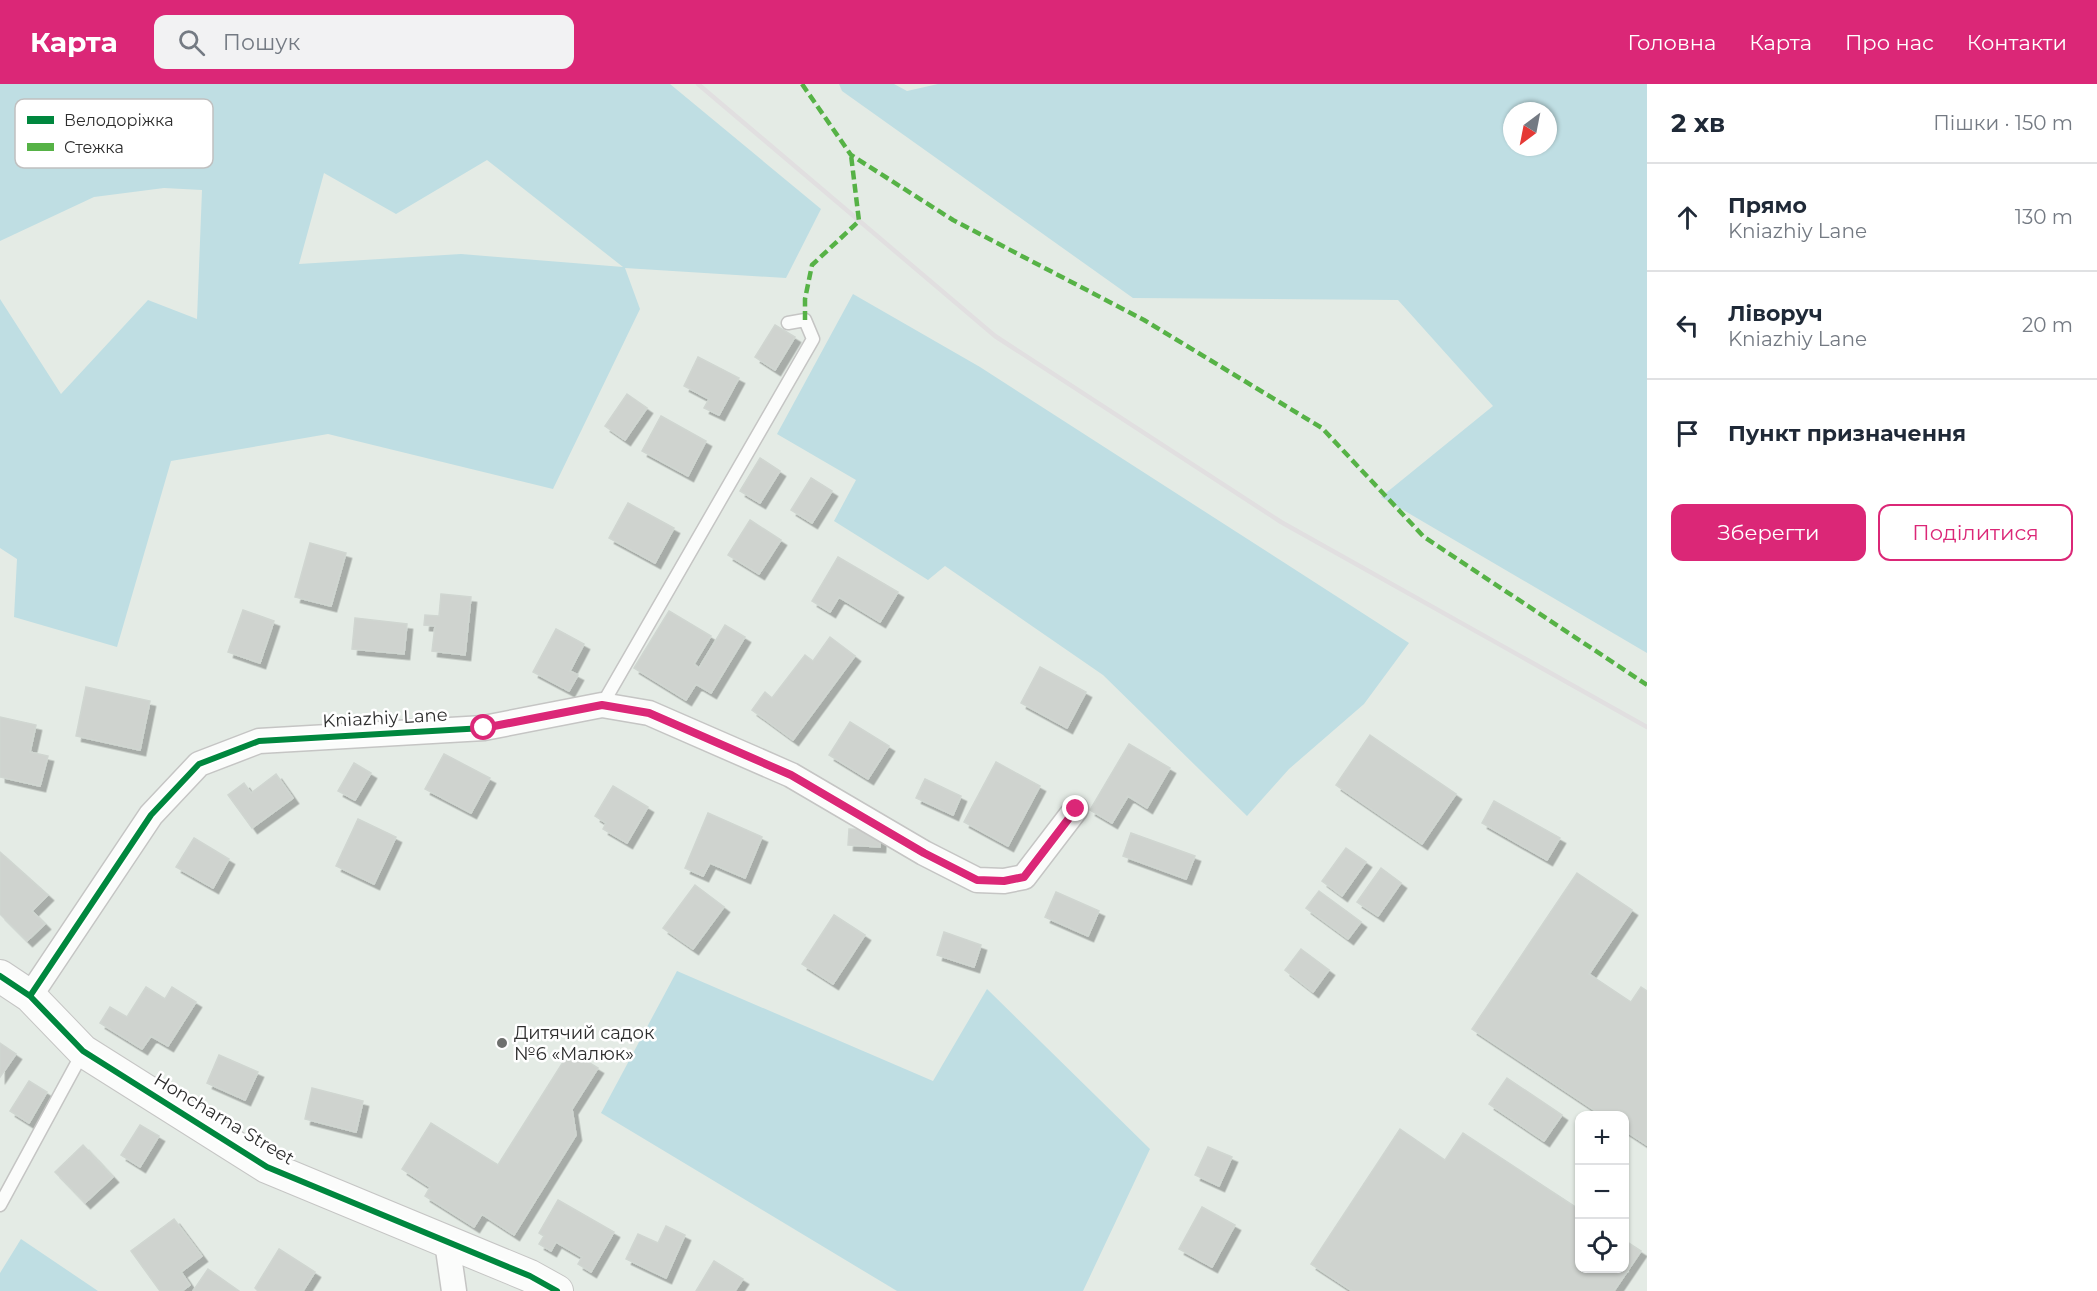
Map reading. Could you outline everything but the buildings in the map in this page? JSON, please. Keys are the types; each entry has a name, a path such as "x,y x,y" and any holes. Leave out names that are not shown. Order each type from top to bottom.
{"street":[{"name":"Kniazhiy Lane","path":"30,996 151,815 199,764 259,741 484,728 602,705 649,713 791,775 924,853 977,880 1004,881 1024,877 1076,809"},
{"name":"Honcharna Street","path":"0,976 30,996 83,1051 267,1167 530,1276 557,1291"},
{"path":"447,1242 454,1291"}],"lane":[{"path":"602,705 813,339 805,320 788,323"},
{"path":"0,1205 83,1051"}],"shaded area":[{"path":"0,84 670,84 821,209 786,278 625,268 640,309 553,489 328,434 171,461 117,647 14,617 17,559 0,548 0,299 61,394 148,300 197,319 202,190 164,188 94,197 0,241","holes":["487,160 623,267 461,254 299,264 324,173 396,214"]},
{"path":"839,84 894,84 907,91 938,84 1647,84 1647,653 1381,497 1493,406 1398,300 1133,298 842,91"},
{"path":"853,294 980,367 1409,643 1364,704 1289,769 1247,816 1103,675 945,566 928,580 834,521 856,480 777,434"},
{"path":"677,971 933,1081 987,989 1150,1149 1083,1291 897,1291 601,1113"},
{"path":"21,1239 98,1291 0,1291 0,1273"}],"railway":[{"path":"698,84 995,336 1281,522 1647,727"}],"marked path":[{"path":"802,84 851,155 953,220 1144,320 1322,428 1424,537 1647,685"},
{"path":"805,320 805,299 812,265 859,221 851,155"}],"cycle path":[{"path":"30,996 151,815 199,764 259,741 484,728 602,705 649,713 791,775 924,853 977,880 1004,881 1024,877 1076,809"},
{"path":"0,976 30,996 83,1051 267,1167 530,1276 557,1291"}],"place":[{"name":"Дитячий садок №6 «Малюк»","path":"502,1043"}],"route":[{"path":"484,728 602,705 649,713 791,775 924,853 977,880 1004,881 1024,877 1076,809"}]}
